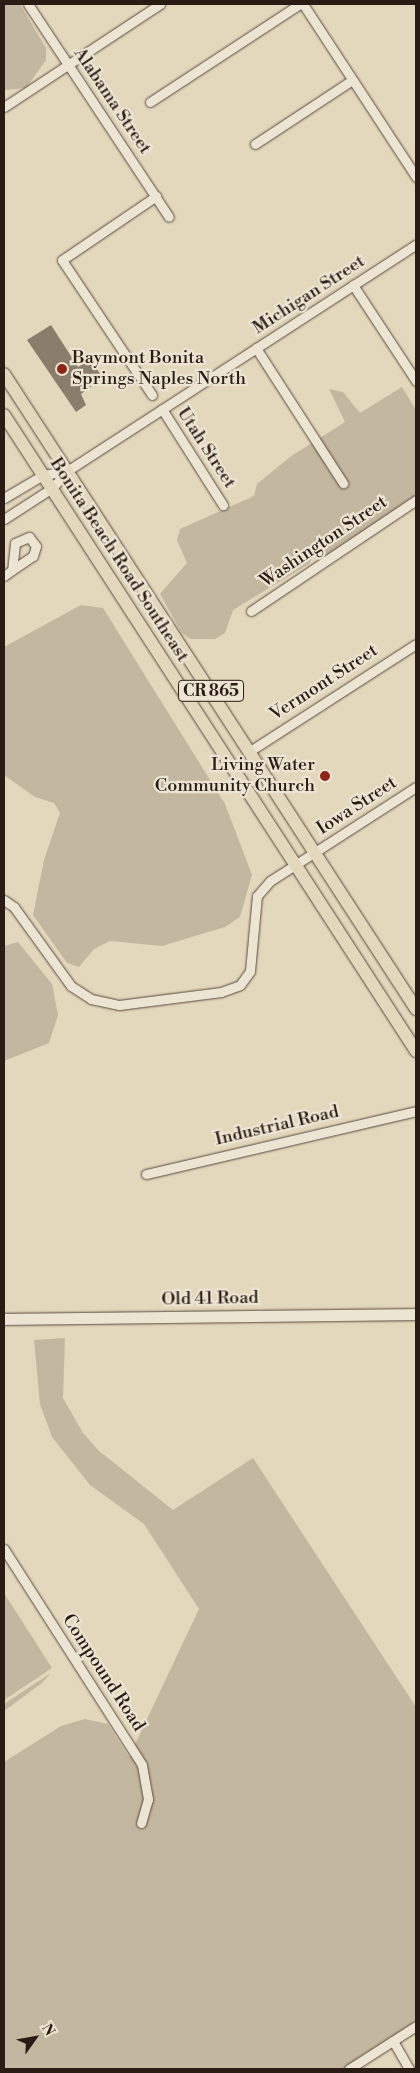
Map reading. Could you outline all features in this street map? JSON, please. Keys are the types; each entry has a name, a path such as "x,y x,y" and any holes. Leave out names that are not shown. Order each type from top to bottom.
{"main road":[{"name":"Bonita Beach Road Southeast","path":"4,374 416,1009"},
{"name":"Bonita Beach Road Southeast","path":"4,415 416,1051"}],"street":[{"name":"Alabama Street","path":"28,4 170,217"},
{"path":"4,107 160,4"},
{"path":"150,102 301,4 416,177"},
{"path":"255,144 352,80"},
{"path":"152,395 62,260 156,196"},
{"name":"Michigan Street","path":"68,471 416,244"},
{"path":"353,285 416,381"},
{"path":"256,348 343,484"},
{"name":"Utah Street","path":"162,409 223,505"},
{"path":"4,498 43,475 68,471"},
{"path":"4,502 7,516 52,488 68,471"},
{"name":"Washington Street","path":"251,611 416,500"},
{"path":"4,576 12,570"},
{"name":"Vermont Street","path":"250,751 416,644"},
{"name":"Iowa Street","path":"4,900 14,907 71,986 91,999 119,1005 221,992 240,986 250,971 258,896 270,881 416,787"},
{"name":"Industrial Road","path":"146,1174 416,1111"},
{"name":"Old 41 Road","path":"4,1319 416,1314"},
{"name":"Compound Road","path":"4,1549 142,1765 148,1799 141,1823"},
{"path":"350,2069 416,2026"},
{"path":"394,2042 409,2069"}],"shaded area":[{"path":"4,4 20,4 46,48 46,60 26,88 4,90"},
{"path":"402,387 416,410 416,497 320,559 317,549 309,564 233,610 225,633 215,639 190,639 181,632 160,594 187,563 177,540 180,529 254,496 257,484 290,457 345,422 329,389 343,392 360,413"},
{"path":"81,605 103,608 225,804 252,875 240,917 225,927 162,946 110,941 94,949 79,967 67,963 33,915 44,860 60,813 54,803 35,797 4,775 4,647"},
{"path":"18,942 52,984 58,1015 49,1043 4,1061 4,946"},
{"path":"65,1338 63,1398 83,1433 98,1450 173,1510 253,1458 416,1707 416,2026 349,2069 4,2069 4,1762 61,1726 85,1719 108,1724 129,1757 199,1609 144,1524 90,1485 52,1437 40,1404 34,1340"},
{"path":"4,1593 52,1668 4,1700"},
{"path":"51,1673 42,1683 4,1711 4,1704"}],"building":[{"name":"Baymont Bonita Springs Naples North","path":"51,325 78,367 90,359 103,378 81,394 86,405 76,412 27,340"}],"place":[{"name":"Baymont Bonita Springs Naples North","path":"62,369"},
{"name":"Living Water Community Church","path":"325,776"}]}
